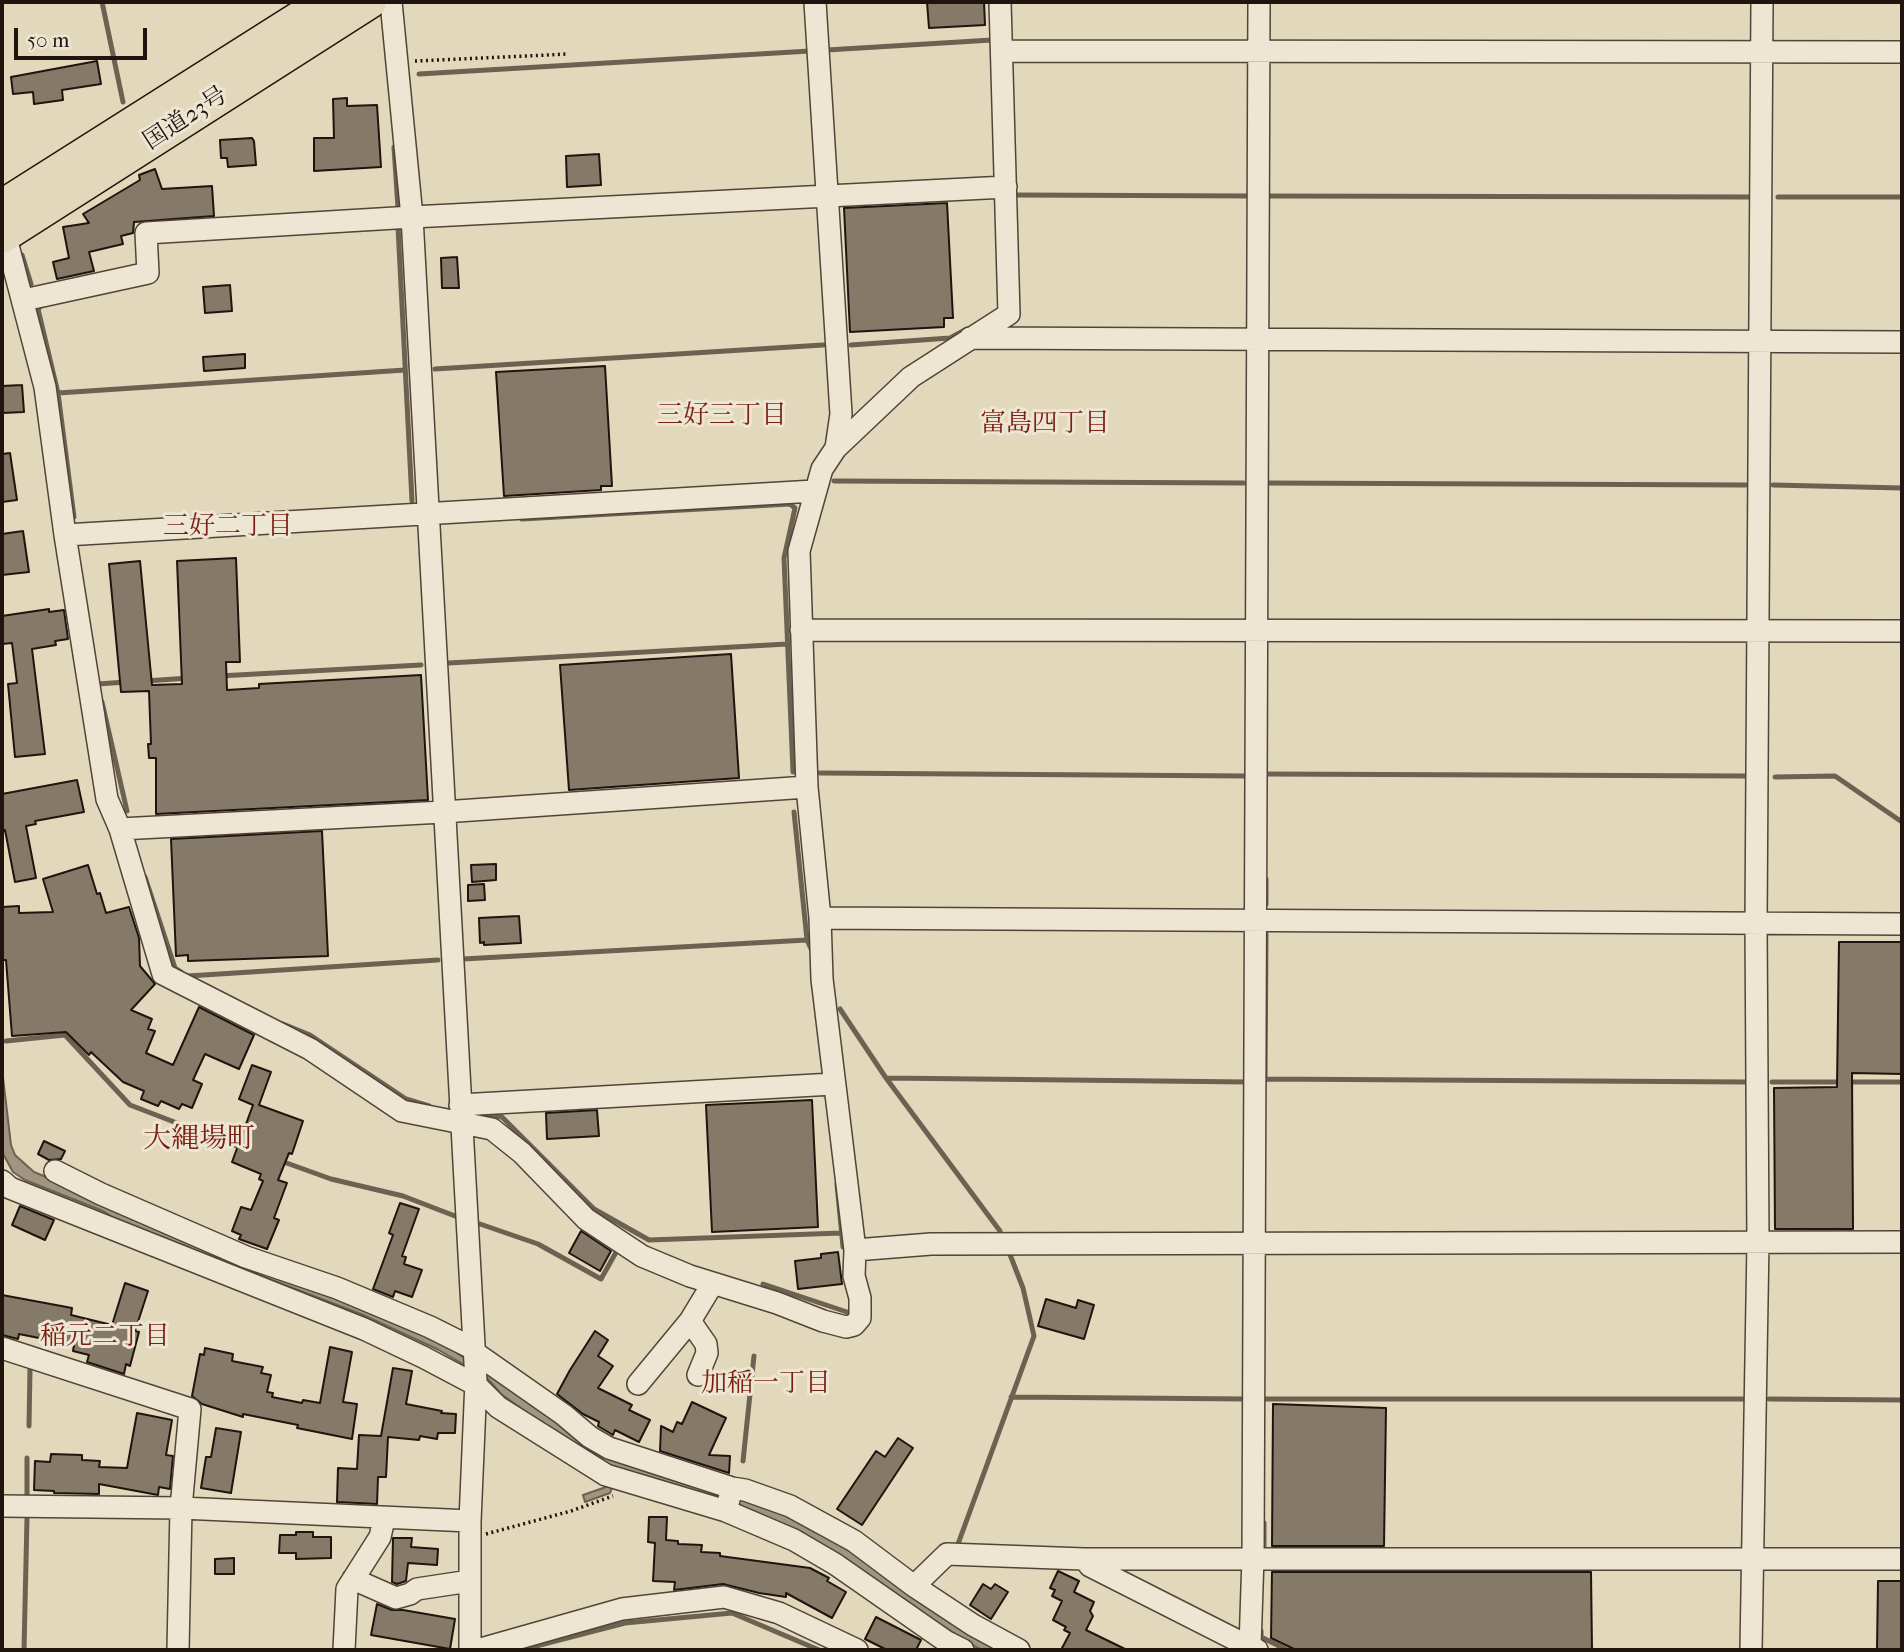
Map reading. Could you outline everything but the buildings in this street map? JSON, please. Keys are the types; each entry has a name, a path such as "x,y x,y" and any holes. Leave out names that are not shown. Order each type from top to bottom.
{"highway":[{"name":"国道23号","path":"3,226 324,2"},
{"name":"国道23号","path":"3,226 370,2"}],"street":[{"path":"391,2 412,217 476,1383 470,1528 470,1650"},
{"path":"815,2 841,414 836,448"},
{"path":"461,1114 492,1129 522,1153 586,1219 642,1256 823,1321 846,1326 855,1325 860,1318 860,1298 854,1276 855,1250 822,979 820,918 807,787 799,551 814,491 822,469 836,448 911,377 1009,314 1000,2"},
{"path":"1084,1559 1090,1566 1253,1649 1259,2"},
{"path":"1751,1650 1758,1242 1756,923 1762,2"},
{"path":"1002,51 1902,52"},
{"path":"24,300 148,273 146,233 1006,187"},
{"path":"3,226 46,387 65,535 107,799 120,829 163,974 310,1049 402,1111 461,1114 834,1084"},
{"path":"970,338 1902,342"},
{"path":"65,535 814,491"},
{"path":"801,630 1902,631"},
{"path":"120,829 807,787"},
{"path":"820,918 1902,924"},
{"path":"55,1171 246,1257 337,1288 430,1327 474,1352 599,1443 729,1499 835,1564 951,1648"},
{"path":"2,1181 10,1188 364,1329 423,1357 476,1383 498,1407 617,1479 729,1499 745,1490 790,1506 854,1541 973,1625 1019,1650"},
{"path":"855,1250 931,1244 1902,1242"},
{"path":"638,1384 691,1321 713,1283"},
{"path":"691,1321 706,1343 707,1353 698,1375"},
{"path":"2,1348 190,1409 181,1508 178,1650"},
{"path":"2,1506 181,1508 384,1519 470,1528"},
{"path":"344,1650 346,1589 380,1537 384,1519"},
{"path":"915,1586 947,1554 1084,1559 1902,1559"},
{"path":"354,1579 396,1598 416,1589 470,1581"},
{"path":"477,1650 622,1609 724,1597 779,1613 852,1649"}],"path":[{"path":"396,62 568,54"},
{"path":"470,1528 501,1531 571,1511 625,1492 617,1479"}],"shaded area":[{"path":"2,1069 11,1145 15,1155 34,1172 445,1341 458,1354 516,1390 590,1445 765,1504 813,1527 1006,1650 982,1650 976,1647 776,1521 735,1503 619,1470 610,1493 585,1502 583,1495 609,1486 576,1448 501,1394 487,1378 437,1349 361,1314 121,1223 103,1211 25,1180 13,1172 2,1152"}],"waterway":[{"path":"102,2 123,102"},
{"path":"827,50 992,40"},
{"path":"419,74 810,51"},
{"path":"394,147 398,208"},
{"path":"1016,195 1252,196"},
{"path":"1265,196 1750,197"},
{"path":"1778,197 1902,197"},
{"path":"395,227 398,227 412,501"},
{"path":"22,255 31,284"},
{"path":"42,305 38,309 58,393 74,517"},
{"path":"851,345 950,338 965,330"},
{"path":"435,369 823,345"},
{"path":"58,393 405,370"},
{"path":"834,481 1244,483"},
{"path":"1266,483 1746,485"},
{"path":"1773,485 1902,488"},
{"path":"522,519 790,504 795,508 784,558 793,772"},
{"path":"449,663 787,644"},
{"path":"219,676 421,665"},
{"path":"146,681 189,678"},
{"path":"98,684 126,682"},
{"path":"102,702 127,811"},
{"path":"820,773 1247,776"},
{"path":"1265,774 1746,776"},
{"path":"1775,777 1835,776 1902,822"},
{"path":"794,812 807,940 813,953"},
{"path":"145,877 175,968 181,972"},
{"path":"1266,879 1266,904"},
{"path":"1265,1081 1266,934"},
{"path":"463,959 807,940"},
{"path":"188,976 438,960"},
{"path":"840,1009 886,1078 1000,1231"},
{"path":"283,1024 310,1035 406,1099 429,1106"},
{"path":"6,1041 65,1035 130,1105 242,1148"},
{"path":"886,1078 1248,1082"},
{"path":"1265,1079 1745,1082"},
{"path":"1772,1082 1902,1082"},
{"path":"476,1115 502,1117 594,1209 649,1240 841,1233"},
{"path":"281,1161 331,1179 403,1196 455,1216"},
{"path":"837,1184 843,1247"},
{"path":"480,1224 538,1244 601,1279 619,1247"},
{"path":"958,1544 1034,1336 1023,1288 1009,1252"},
{"path":"763,1284 847,1312 851,1312 851,1306"},
{"path":"743,1461 754,1356"},
{"path":"29,1426 30,1368"},
{"path":"1011,1397 1247,1399"},
{"path":"1263,1399 1743,1399"},
{"path":"1769,1399 1902,1400"},
{"path":"27,1458 27,1496"},
{"path":"24,1650 27,1518"},
{"path":"1264,1523 1264,1552"},
{"path":"521,1650 625,1623 732,1613 819,1650"},
{"path":"1261,1631 1261,1637 1287,1650"}],"district":[{"name":"三好三丁目","path":"722,417"},
{"name":"富島四丁目","path":"1045,425"},
{"name":"三好二丁目","path":"228,528"},
{"name":"大縄場町","path":"199,1140"},
{"name":"稲元二丁目","path":"105,1338"},
{"name":"加稲一丁目","path":"766,1385"}]}
